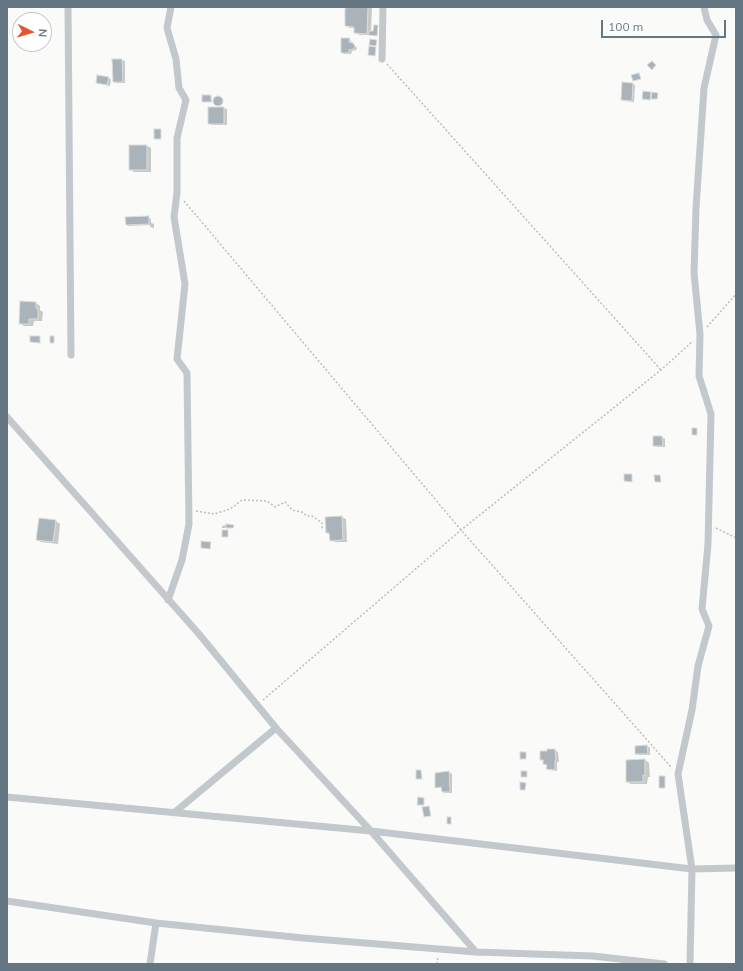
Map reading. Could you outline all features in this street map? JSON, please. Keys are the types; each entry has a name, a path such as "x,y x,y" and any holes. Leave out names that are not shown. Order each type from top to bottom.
{"street":[{"path":"68,7 71,355"},
{"path":"168,600 182,560 189,524 186,373 177,359 185,284 174,217 177,193 177,138 186,100 179,88 176,59 167,28 171,7"},
{"path":"382,59 383,7"},
{"path":"690,964 692,869 678,774 692,710 698,666 709,626 702,609 708,544 711,414 699,376 700,334 694,273 696,208 704,88 716,35 707,20 704,7"},
{"path":"7,417 199,634 276,728 371,830 476,952"},
{"path":"175,812 276,728"},
{"path":"7,797 371,830 692,869 736,868"},
{"path":"7,901 156,923 303,938 476,952 593,956 664,964"},
{"path":"150,964 156,923"}],"path":[{"path":"382,59 661,370"},
{"path":"177,193 461,530 678,774"},
{"path":"256,705 461,530 661,370 700,334 736,294"},
{"path":"188,512 199,511 214,514 230,509 242,500 267,501 274,507 285,502 292,510 302,512 307,516 312,516 322,523 322,530"},
{"path":"708,526 721,530 736,538"}],"building":[{"path":"368,7 367,34 354,33 354,27 345,26 345,8"},
{"path":"374,25 378,25 377,36 368,35 369,31 373,31"},
{"path":"341,38 350,38 349,42 353,43 355,46 354,49 349,50 349,53 341,53"},
{"path":"370,39 377,40 376,46 369,45"},
{"path":"369,46 376,47 375,56 368,55"},
{"path":"112,59 122,59 123,82 113,82"},
{"path":"652,61 656,65 652,70 647,65"},
{"path":"639,73 641,79 633,81 631,75"},
{"path":"97,75 109,77 107,85 96,83"},
{"path":"622,82 633,83 632,101 621,100"},
{"path":"643,91 651,92 650,100 642,99"},
{"path":"652,92 658,93 657,99 651,99"},
{"path":"202,95 211,95 211,102 202,102"},
{"path":"218,96 223,101 218,106 213,101"},
{"path":"208,107 224,107 224,124 208,124"},
{"path":"154,129 161,129 161,139 154,139"},
{"path":"129,145 147,145 147,170 129,170"},
{"path":"149,216 149,224 126,225 125,217"},
{"path":"20,301 36,302 38,319 29,319 29,324 19,324"},
{"path":"30,336 40,336 40,343 30,342"},
{"path":"50,336 54,336 54,343 50,343"},
{"path":"692,428 697,428 697,435 692,435"},
{"path":"653,436 662,436 663,446 653,446"},
{"path":"624,474 632,474 632,482 624,481"},
{"path":"654,475 660,475 661,482 655,482"},
{"path":"342,516 343,540 330,541 329,533 326,533 325,517"},
{"path":"39,518 56,520 53,542 36,540"},
{"path":"226,524 234,525 233,528 226,528"},
{"path":"222,530 228,530 228,537 222,537"},
{"path":"201,541 211,542 210,549 201,548"},
{"path":"647,745 648,754 635,754 635,746"},
{"path":"547,749 555,749 555,770 546,769 547,765 543,764 543,760 540,760 540,751 547,751"},
{"path":"520,752 526,752 526,759 520,759"},
{"path":"645,759 645,776 643,775 643,782 626,782 626,760"},
{"path":"416,770 421,770 422,779 416,779"},
{"path":"449,771 450,792 442,792 441,787 435,788 435,773"},
{"path":"521,771 527,771 527,777 521,777"},
{"path":"659,776 665,776 665,788 659,788"},
{"path":"520,782 526,783 525,790 520,790"},
{"path":"418,797 424,798 424,805 417,805"},
{"path":"429,806 431,816 424,817 422,807"},
{"path":"447,817 451,817 451,824 447,824"}]}
